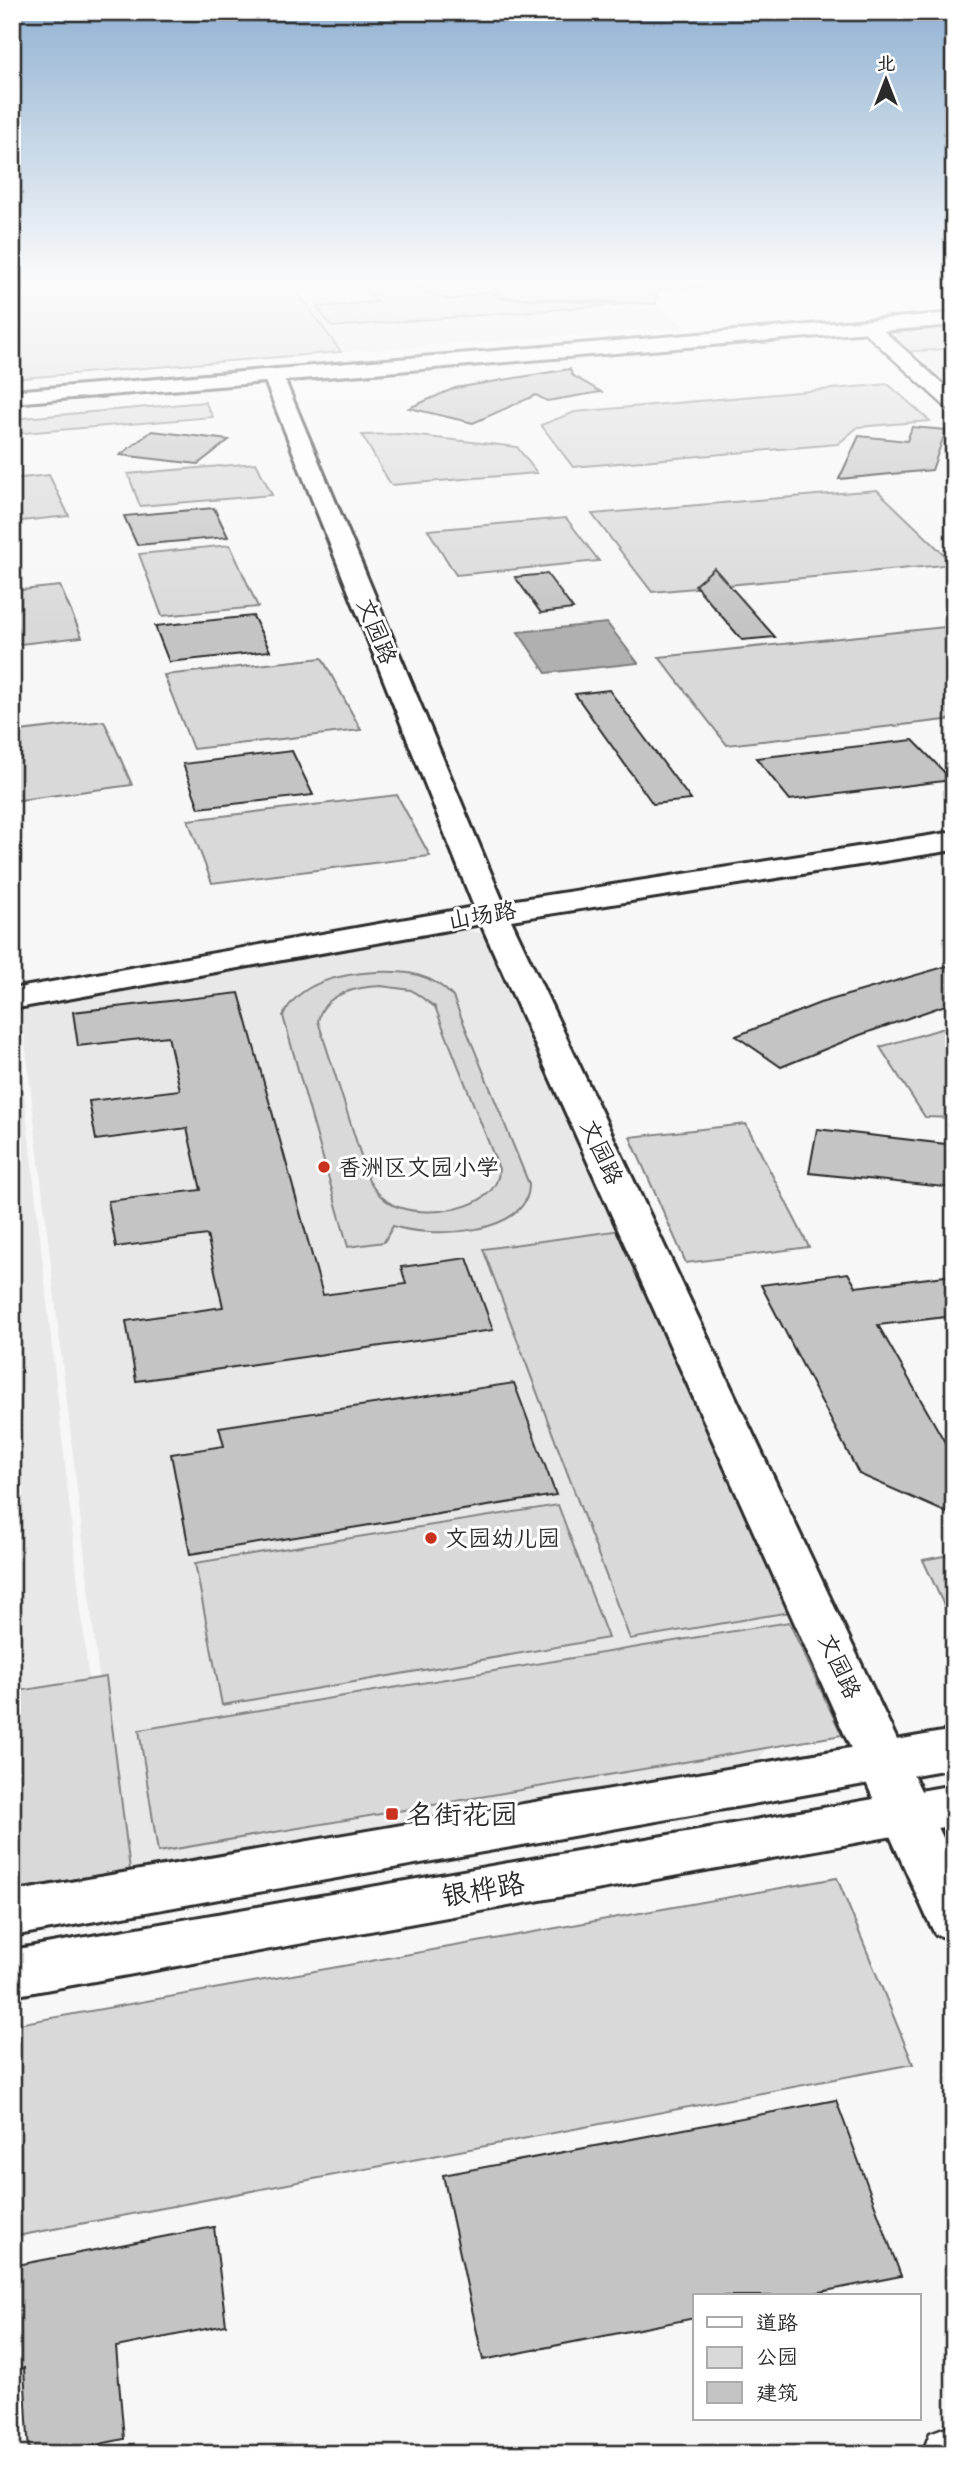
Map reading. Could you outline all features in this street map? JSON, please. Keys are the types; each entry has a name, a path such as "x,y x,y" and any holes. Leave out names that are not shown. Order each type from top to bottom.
{"main road":[{"name":"文园路","path":"280,396 492,914 884,1761 930,1810 954,1918"},
{"name":"山场路","path":"12,999 492,914 954,841"},
{"path":"12,1914 954,1749"},
{"name":"银桦路","path":"12,1973 930,1810"}],"shaded area":[{"path":"607,623 638,663 546,673 518,632"},
{"path":"437,923 503,938 833,1653 741,1785 124,1894 20,998"},
{"path":"14,1001 112,1892 12,1909 12,1002"}],"green space":[{"path":"753,396 902,396 930,421 858,427 838,444 573,467 541,425 575,412"},
{"path":"205,402 213,417 12,434 12,419"},
{"path":"400,434 517,447 537,473 391,485 362,435"},
{"path":"256,463 272,495 140,506 128,474"},
{"path":"49,475 69,516 12,522 12,479"},
{"path":"877,490 954,564 652,592 592,514"},
{"path":"566,518 599,561 456,575 428,530"},
{"path":"230,545 258,607 162,616 139,554"},
{"path":"60,586 82,637 12,645 12,591"},
{"path":"954,626 954,719 727,745 659,657"},
{"path":"322,658 361,730 193,749 164,675"},
{"path":"104,721 132,785 12,801 12,732"},
{"path":"397,795 430,856 212,883 188,820"},
{"path":"398,972 418,975 436,983 453,997 529,1184 525,1202 513,1215 496,1224 452,1232 409,1230 393,1226 384,1242 348,1247 283,1016 290,1004 310,987 363,973","holes":["381,986 411,990 435,1007 499,1169 496,1183 487,1195 457,1208 439,1211 406,1209 389,1203 374,1188 369,1181 318,1021 327,1004 343,993"]},
{"path":"954,1025 954,1118 925,1117 880,1047"},
{"path":"746,1124 809,1247 686,1263 630,1137"},
{"path":"621,1230 796,1611 630,1639 483,1249"},
{"path":"558,1505 608,1638 222,1705 195,1563"},
{"path":"954,1554 954,1627 923,1560"},
{"path":"789,1622 842,1735 158,1852 139,1730"},
{"path":"106,1677 130,1870 12,1890 12,1692"},
{"path":"837,1878 913,2064 12,2237 12,2025"}],"building":[{"path":"436,396 534,396 473,423 409,408"},
{"path":"538,396 577,396 547,401"},
{"path":"912,427 946,430 932,470 839,479 859,436 907,441"},
{"path":"152,431 229,440 198,464 120,455"},
{"path":"214,508 228,537 137,545 124,516"},
{"path":"714,568 775,637 742,640 695,585"},
{"path":"547,574 573,609 541,613 515,577"},
{"path":"253,616 270,651 169,662 155,626"},
{"path":"609,690 691,800 653,804 575,694"},
{"path":"913,740 952,780 790,800 756,758"},
{"path":"292,751 313,795 199,808 183,764"},
{"path":"954,964 954,1002 860,1035 781,1067 736,1036 820,1003"},
{"path":"239,993 323,1295 406,1284 401,1267 467,1258 493,1330 136,1381 126,1321 223,1307 207,1235 116,1247 108,1201 201,1190 187,1128 96,1140 89,1101 180,1090 168,1036 78,1046 73,1012"},
{"path":"817,1129 954,1145 954,1188 809,1173"},
{"path":"848,1273 856,1287 954,1275 954,1316 878,1325 954,1458 954,1516 859,1474 761,1285"},
{"path":"514,1383 556,1495 190,1554 171,1454 224,1446 219,1427"},
{"path":"836,2100 901,2276 810,2294 693,2294 693,2318 483,2360 443,2175"},
{"path":"214,2227 226,2325 116,2347 124,2439 52,2454 29,2454 24,2368 12,2370 12,2266"}],"place":[{"name":"香洲区文园小学","path":"324,1167"},
{"name":"文园幼儿园","path":"431,1538"},
{"name":"名街花园","path":"392,1814"}]}
